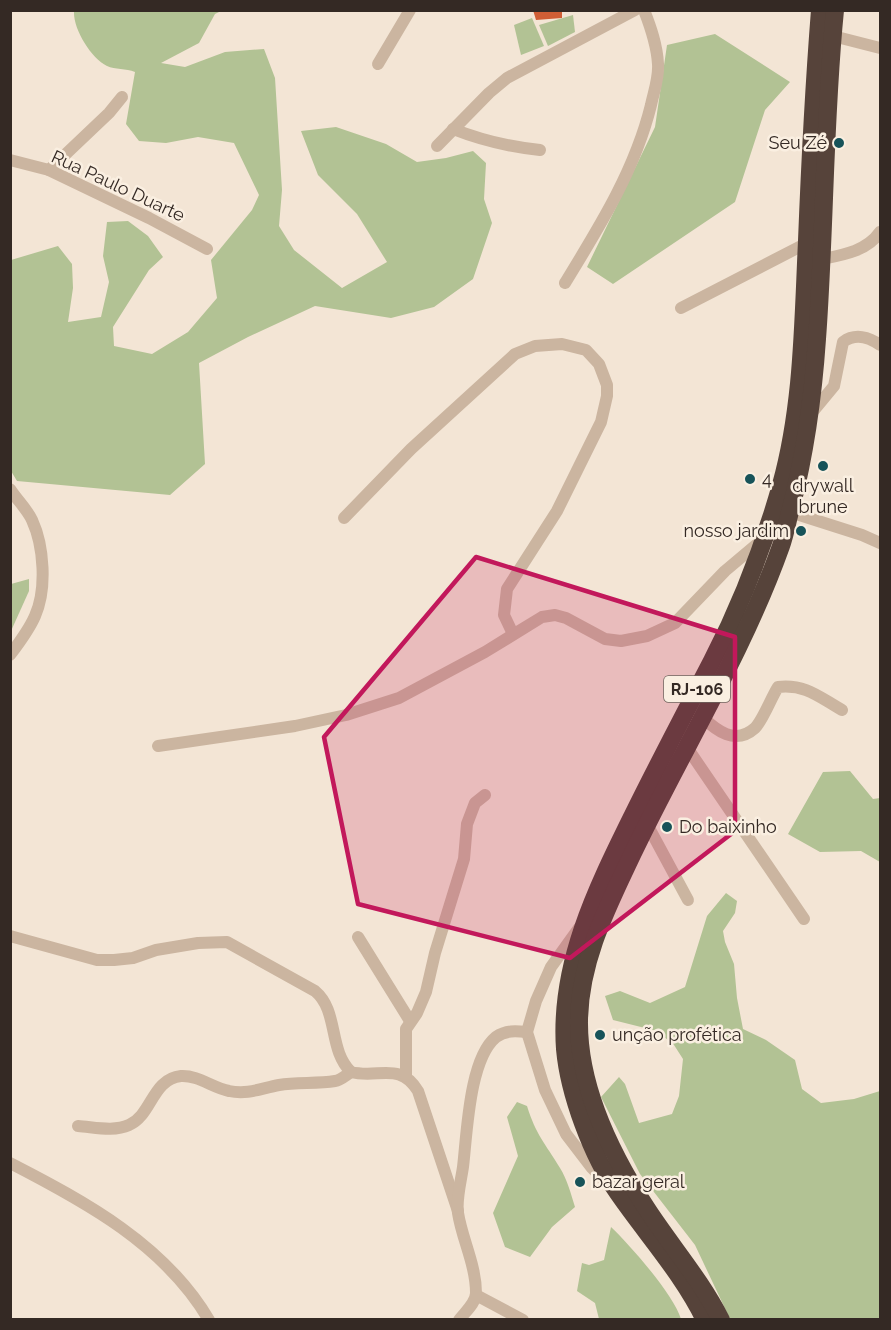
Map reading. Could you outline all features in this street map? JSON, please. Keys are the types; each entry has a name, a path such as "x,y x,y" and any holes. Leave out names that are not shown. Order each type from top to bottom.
{"highway":[{"name":"RJ-106","path":"705,1320 691,1291 615,1189 590,1140 573,1096 566,1054 564,1022 574,953 584,922 619,844 714,658 742,596 764,539 782,482 801,378 813,105 820,10"},
{"name":"RJ-106","path":"720,1320 698,1281 647,1208 618,1161 590,1094 581,1054 579,1021 583,983 590,951 606,910 752,616 782,544 798,485 810,415 822,260 835,10"}],"street":[{"path":"378,64 410,10"},
{"path":"437,146 507,78 635,10"},
{"path":"565,283 618,195 641,141 657,80 658,64 655,39 644,10"},
{"path":"833,36 880,48"},
{"path":"49,170 108,113 122,96"},
{"path":"453,129 475,138 540,150"},
{"name":"Rua Paulo Duarte","path":"10,160 49,170 207,249"},
{"path":"822,260 863,248 880,232"},
{"path":"681,308 807,243"},
{"path":"810,415 834,386 843,342 848,338 857,337 872,339 880,345"},
{"path":"344,518 411,449 515,354 535,346 562,344 586,350 599,364 607,385 601,422 557,511 507,589 504,615 513,634"},
{"path":"10,489 31,518 38,535 43,560 36,614 10,655"},
{"path":"790,512 862,534 880,543"},
{"path":"158,746 295,726 346,715 399,698 486,652 542,617 555,615 584,626 605,639 621,641 647,636 675,623 725,571 764,539"},
{"path":"702,717 718,732 731,736 745,734 756,728 778,687 792,686 802,687 842,710"},
{"path":"686,746 804,919"},
{"path":"406,1076 406,1029 417,1013 426,992 435,953 464,859 467,824 475,802 485,795"},
{"path":"647,824 688,900"},
{"path":"584,922 551,968 536,1001 527,1032 544,1090 566,1134 592,1168 615,1189"},
{"path":"10,936 97,960 114,960 198,943 222,941 234,945 324,998 339,1054 351,1072"},
{"path":"358,937 410,1021"},
{"path":"458,1211 471,1093 483,1057 498,1036 511,1031 527,1032"},
{"path":"78,1126 115,1128 127,1126 137,1120 158,1089 169,1080 181,1076 192,1077 229,1091 244,1093 277,1085 336,1081 351,1072 406,1076 418,1091 468,1248 476,1295 470,1308 459,1320"},
{"path":"10,1163 84,1202 118,1225 156,1256 187,1286 209,1320"},
{"path":"476,1295 523,1320"}],"highlighted area":[{"path":"476,557 735,637 735,831 570,958 358,904 324,737"}],"green space":[{"path":"74,11 221,11 215,14 199,43 161,63 185,67 225,52 264,49 275,78 282,190 279,226 294,250 342,288 387,262 357,214 318,175 301,131 336,127 386,144 417,162 473,151 486,163 484,199 492,223 473,279 434,307 391,318 315,306 199,363 205,464 170,495 17,481 11,471 11,260 58,246 72,264 73,288 68,322 101,317 109,282 103,256 107,222 128,221 148,236 163,257 149,270 113,327 114,346 152,354 188,332 217,298 211,260 252,210 259,195 234,143 198,137 166,143 139,141 126,124 135,72 107,66 95,57 76,26"},
{"path":"573,15 575,32 548,46 539,25"},
{"path":"532,18 544,46 521,55 514,25"},
{"path":"715,34 790,82 765,110 735,202 613,284 587,267 655,127 667,45"},
{"path":"29,579 29,591 11,631 11,584"},
{"path":"850,771 873,799 880,798 880,862 861,851 820,852 788,834 823,772"},
{"path":"726,893 737,901 735,913 723,931 734,964 743,1029 766,1040 795,1060 802,1089 821,1103 854,1099 880,1091 880,1319 730,1319 695,1245 640,1174 601,1097 619,1077 625,1084 639,1123 672,1114 679,1096 683,1059 674,1045 657,1031 613,1020 605,996 620,991 650,1003 685,987 707,916"},
{"path":"517,1102 527,1106 537,1132 565,1177 575,1207 552,1227 530,1257 505,1247 493,1213 518,1156 507,1117"},
{"path":"611,1227 661,1284 681,1319 599,1319 595,1303 577,1291 582,1263 589,1265 604,1260"}],"building":[{"path":"533,10 562,10 562,18 536,20"}],"place":[{"name":"Seu Zé","path":"839,143"},
{"name":"drywall brune","path":"823,466"},
{"name":"4","path":"750,479"},
{"name":"nosso jardim","path":"801,531"},
{"name":"Do baixinho","path":"667,827"},
{"name":"unção profética","path":"600,1035"},
{"name":"bazar geral","path":"580,1182"}]}
